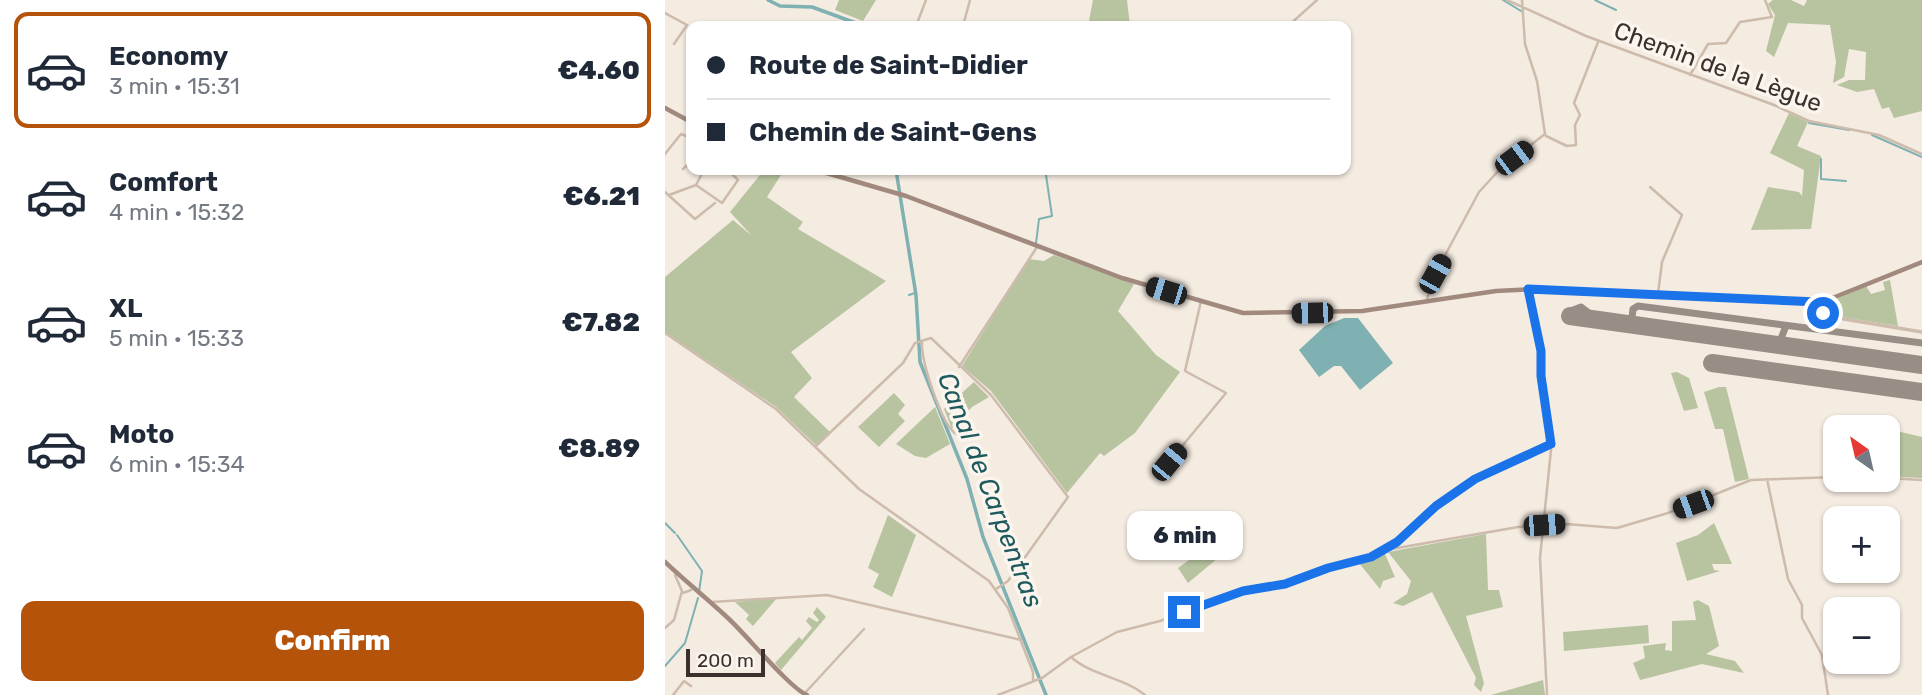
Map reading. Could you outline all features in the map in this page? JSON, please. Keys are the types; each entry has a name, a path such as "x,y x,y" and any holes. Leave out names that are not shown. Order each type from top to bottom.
{"main road":[{"path":"665,108 686,118"},
{"path":"833,175 899,194 1122,278 1201,302 1251,313 1362,311 1529,289 1811,303 1830,299 1922,262"},
{"path":"665,564 687,588 711,604 802,694"},
{"path":"665,564 687,588"}],"street":[{"path":"918,21 926,0"},
{"path":"964,21 970,0"},
{"path":"1294,21 1317,0"},
{"name":"Chemin de la Lègue","path":"1507,0 1598,41 1774,105 1809,121 1879,135 1922,154"},
{"path":"1426,302 1435,274 1479,192 1502,167 1545,134 1537,81 1525,44 1522,0"},
{"path":"1690,75 1708,44 1726,43 1740,22 1772,17 1765,0"},
{"path":"665,13 686,24"},
{"path":"674,44 686,26"},
{"path":"1546,136 1567,146 1576,145 1574,125 1580,115 1574,103 1598,41"},
{"path":"665,154 681,134 686,136"},
{"path":"665,140 672,144"},
{"path":"683,169 686,166"},
{"path":"669,195 696,185 701,175"},
{"path":"696,185 722,203 738,180 733,175"},
{"path":"1650,187 1682,215 1663,262 1658,294"},
{"path":"665,192 695,219 717,202"},
{"path":"960,367 1037,247"},
{"path":"1529,289 1541,351 1541,376 1551,444 1540,558 1547,695"},
{"path":"1531,297 1538,289"},
{"path":"1169,462 1226,393 1224,389 1185,371 1201,302"},
{"path":"1818,302 1819,308 1827,316"},
{"path":"1811,303 1817,313 1827,316 1922,332"},
{"path":"665,332 776,409 859,489 996,589 1021,640 1033,672 1033,681"},
{"path":"815,447 903,363 920,342 930,338 991,395 1068,497 1002,585 996,589"},
{"path":"920,342 924,366 947,423 956,434"},
{"path":"1386,550 1436,506 1475,479 1551,444"},
{"path":"998,695 1040,679 1070,657 1117,632 1160,621 1243,591 1273,587 1328,568 1359,562 1386,550 1518,527 1544,525 1617,528 1711,497 1741,483 1767,479 1823,477"},
{"path":"1767,479 1788,579 1802,605 1802,618 1822,655 1828,695"},
{"path":"1901,479 1922,480"},
{"path":"665,628 674,620 681,596 687,588"},
{"path":"711,604 827,595 1021,640"},
{"path":"802,694 811,690 864,629"},
{"path":"1070,657 1092,670 1131,684 1145,695"},
{"path":"673,695 684,681 691,687"}],"green space":[{"path":"839,0 876,0 863,21 835,10"},
{"path":"1093,0 1127,0 1129,21 1089,21"},
{"path":"1773,0 1791,0 1804,6 1807,0 1922,0 1922,111 1894,118 1889,107 1882,109 1874,89 1857,92 1837,85 1849,80 1865,80 1866,52 1849,49 1844,77 1833,83 1836,62 1830,25 1788,23 1774,57 1766,51 1775,15 1768,4"},
{"path":"1789,113 1808,122 1797,146 1821,156 1811,229 1751,230 1768,187 1799,192 1802,196 1804,170 1770,153"},
{"path":"760,175 781,175 767,197 803,222 798,229 886,281 791,352 812,378 794,397 830,432 816,445 776,407 665,332 665,277 733,220 752,236 730,212"},
{"path":"1054,255 1134,284 1118,311 1156,355 1180,372 1135,433 1104,456 1100,453 1067,493 991,391 962,366 1029,259 1044,261"},
{"path":"1890,280 1898,326 1835,316 1832,301 1866,286 1871,294 1885,290 1883,282"},
{"path":"1677,372 1689,378 1698,408 1684,411 1671,373"},
{"path":"974,382 989,397 972,407 952,429 944,409"},
{"path":"1726,387 1749,479 1735,482 1723,429 1715,429 1704,392"},
{"path":"894,393 905,405 898,414 905,421 879,447 858,427"},
{"path":"935,407 950,444 926,458 915,456 896,444"},
{"path":"1901,432 1922,437 1922,478 1901,477"},
{"path":"888,515 916,535 892,597 873,587 879,574 868,568"},
{"path":"1714,523 1732,564 1712,564 1714,570 1720,571 1687,581 1676,543 1698,535"},
{"path":"1486,534 1488,590 1499,590 1503,607 1466,616 1484,683 1481,692 1474,685 1476,678 1432,592 1403,606 1393,603 1407,594 1411,581 1388,552"},
{"path":"1215,541 1224,553 1188,583 1178,568"},
{"path":"1384,552 1395,577 1383,581 1380,589 1359,563"},
{"path":"777,598 753,626 746,619 749,615 735,602"},
{"path":"1698,600 1709,606 1719,646 1706,654 1735,661 1744,673 1702,664 1640,680 1633,663 1645,658 1643,646 1666,643 1665,650 1672,651 1672,621 1696,620 1693,602"},
{"path":"817,607 826,617 781,670 775,663 799,637 802,640 812,628 806,621 809,617 817,622 819,620 813,613"},
{"path":"1648,625 1649,643 1564,651 1563,632"},
{"path":"1543,680 1545,695 1491,695"}],"water":[{"path":"1344,318 1358,318 1393,363 1360,390 1341,366 1334,366 1319,377 1299,350 1325,326"}],"waterway":[{"name":"Canal de Carpentras","path":"768,0 780,6 812,7 850,21"},
{"path":"1503,0 1521,11"},
{"path":"1595,0 1616,10"},
{"path":"1809,123 1849,130"},
{"path":"1872,135 1922,157"},
{"path":"1821,159 1821,179 1846,181"},
{"name":"Canal de Carpentras","path":"897,175 916,295 920,362 967,479 983,537 1046,695"},
{"path":"1036,243 1039,219 1052,216 1046,175"},
{"name":"Canal de Carpentras","path":"909,295 915,293"},
{"path":"665,523 675,533"},
{"path":"677,535 702,571 699,592"},
{"path":"665,666 685,643 698,598"}],"taxiway":[{"path":"1631,325 1633,309 1638,306 1922,343"},
{"path":"1573,316 1573,310 1581,307 1598,320"},
{"path":"1774,344 1780,341 1786,326"}],"runway":[{"path":"1570,316 1922,365"},
{"path":"1712,363 1922,392"}],"route":[{"path":"1184,612 1243,591 1285,584 1328,568 1371,557 1397,542 1436,506 1475,479 1551,444 1541,376 1541,351 1528,289 1818,302 1823,313"}]}
